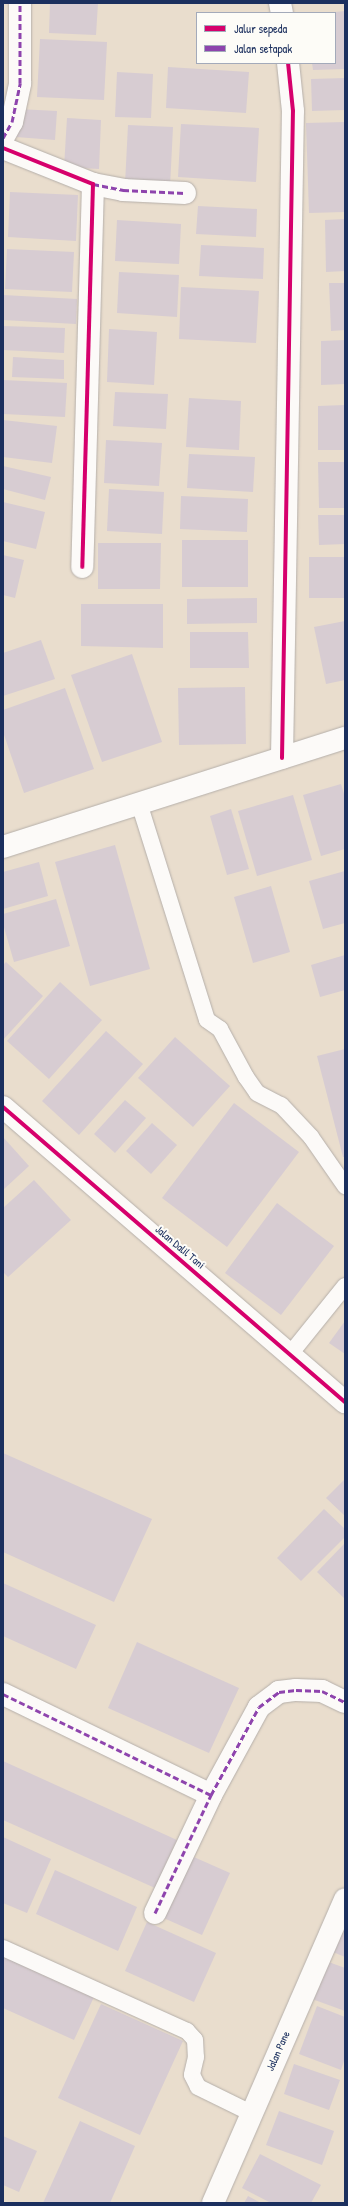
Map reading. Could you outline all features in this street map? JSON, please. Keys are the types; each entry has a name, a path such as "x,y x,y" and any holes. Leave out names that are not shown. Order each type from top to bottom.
{"street":[{"path":"3,138 12,122 20,83 20,3"},
{"path":"282,758 293,111 288,64"},
{"path":"3,148 94,184 123,190 184,193"},
{"path":"82,567 94,184"},
{"path":"3,847 345,738"},
{"name":"Jalan Dalil Tani","path":"3,1107 291,1353 345,1402"},
{"path":"155,1912 211,1795 260,1707 278,1692 322,1691 345,1702"},
{"path":"3,1694 211,1795"},
{"name":"Jalan Pane","path":"213,2203 345,1900"}],"lane":[{"path":"139,803 207,1020 220,1029 246,1077 257,1093 281,1105 311,1137 345,1186"},
{"path":"291,1353 345,1286"},
{"path":"3,1948 187,2031 195,2040 196,2057 192,2075 198,2087 251,2113"}],"building":[{"path":"50,3 98,3 96,35 49,33"},
{"path":"345,11 345,69 313,70 312,64 336,64 335,12"},
{"path":"40,39 107,42 104,100 37,97"},
{"path":"168,67 249,72 246,113 166,108"},
{"path":"117,72 153,74 151,118 115,117"},
{"path":"345,78 345,110 312,111 311,79"},
{"path":"18,109 57,111 55,140 16,137"},
{"path":"67,118 101,120 99,169 64,167"},
{"path":"345,122 345,212 309,213 306,123"},
{"path":"181,124 259,128 256,182 178,177"},
{"path":"128,125 173,127 170,187 125,184"},
{"path":"10,192 78,195 76,241 8,237"},
{"path":"198,206 257,209 256,237 196,234"},
{"path":"345,219 345,271 326,272 325,220"},
{"path":"117,220 181,224 179,264 115,261"},
{"path":"201,245 264,248 263,279 199,276"},
{"path":"7,249 74,252 72,292 5,289"},
{"path":"119,272 179,275 177,317 117,313"},
{"path":"329,283 345,283 345,330 331,331"},
{"path":"181,287 259,291 256,343 179,339"},
{"path":"3,295 77,299 76,324 3,320"},
{"path":"3,326 65,328 64,353 3,350"},
{"path":"109,329 157,332 154,385 107,382"},
{"path":"345,340 345,384 321,385 321,341"},
{"path":"13,357 64,360 64,379 12,377"},
{"path":"3,380 67,383 65,417 3,414"},
{"path":"115,392 168,394 166,429 113,426"},
{"path":"189,398 241,401 239,450 186,447"},
{"path":"345,405 345,450 318,450 318,406"},
{"path":"3,420 57,426 52,463 3,457"},
{"path":"106,440 162,443 159,486 104,483"},
{"path":"189,454 255,457 253,492 187,488"},
{"path":"318,462 345,462 345,508 319,508"},
{"path":"3,466 51,477 45,500 3,489"},
{"path":"109,489 164,492 162,534 107,531"},
{"path":"181,496 248,499 247,532 180,529"},
{"path":"3,502 45,512 36,549 3,541"},
{"path":"318,515 345,515 345,544 319,545"},
{"path":"182,540 248,540 248,587 182,587"},
{"path":"98,543 161,543 160,589 98,589"},
{"path":"3,555 24,560 15,598 3,595"},
{"path":"309,557 345,557 345,598 309,598"},
{"path":"257,598 257,623 187,624 187,599"},
{"path":"81,604 163,604 163,648 81,646"},
{"path":"345,621 345,680 326,684 314,627"},
{"path":"190,632 248,632 249,668 190,668"},
{"path":"41,640 55,679 3,696 3,653"},
{"path":"132,654 162,742 102,762 71,675"},
{"path":"245,687 246,744 179,745 178,688"},
{"path":"65,688 94,769 24,793 3,732 3,710"},
{"path":"341,784 345,797 345,849 321,856 303,795"},
{"path":"293,795 312,860 257,876 238,811"},
{"path":"231,809 249,869 227,875 210,816"},
{"path":"115,845 150,969 90,986 55,862"},
{"path":"39,862 48,896 3,909 3,872"},
{"path":"345,871 345,923 323,929 309,881"},
{"path":"271,886 290,952 253,963 234,897"},
{"path":"56,899 70,946 14,962 3,924 3,914"},
{"path":"345,955 345,990 320,997 311,965"},
{"path":"6,962 43,996 3,1040 3,965"},
{"path":"60,982 102,1020 49,1079 7,1041"},
{"path":"106,1031 143,1064 79,1135 42,1101"},
{"path":"175,1037 230,1086 193,1127 138,1078"},
{"path":"345,1049 345,1157 343,1157 317,1056"},
{"path":"125,1100 146,1118 115,1153 94,1134"},
{"path":"234,1103 299,1152 227,1247 162,1198"},
{"path":"152,1123 177,1145 151,1174 126,1151"},
{"path":"3,1137 29,1166 3,1190"},
{"path":"34,1180 71,1220 8,1277 3,1272 3,1208"},
{"path":"277,1203 334,1246 281,1315 225,1273"},
{"path":"345,1321 345,1354 329,1343"},
{"path":"3,1453 152,1519 114,1602 3,1552"},
{"path":"345,1479 345,1516 326,1498"},
{"path":"324,1509 345,1529 345,1537 301,1581 277,1558"},
{"path":"345,1543 345,1599 317,1572"},
{"path":"3,1583 96,1625 76,1669 3,1636"},
{"path":"137,1642 239,1688 209,1753 108,1708"},
{"path":"3,1761 177,1840 155,1888 3,1820"},
{"path":"3,1837 51,1859 27,1913 3,1903"},
{"path":"187,1854 230,1873 202,1935 159,1916"},
{"path":"55,1870 137,1907 118,1951 36,1914"},
{"path":"147,1922 216,1953 194,2002 125,1971"},
{"path":"345,1928 345,1957 333,1952"},
{"path":"3,1956 94,1997 74,2040 3,2008"},
{"path":"326,1961 345,1968 345,2011 312,1999"},
{"path":"101,2004 183,2041 140,2135 58,2098"},
{"path":"317,2006 345,2017 345,2058 341,2070 299,2054"},
{"path":"294,2064 340,2080 329,2110 284,2094"},
{"path":"279,2111 334,2131 322,2165 266,2145"},
{"path":"80,2121 135,2146 110,2203 43,2203"},
{"path":"3,2136 37,2151 19,2192 3,2185"},
{"path":"260,2154 321,2185 311,2203 271,2203 242,2188"},
{"path":"248,2196 261,2203 244,2203"}],"marked path":[{"path":"3,138 12,122 20,83 20,3"},
{"path":"93,184 123,190 185,193"},
{"path":"155,1913 211,1795 259,1707 279,1692 296,1690 322,1691 345,1702"},
{"path":"3,1694 211,1795"}],"cycle path":[{"path":"282,758 293,111 288,64"},
{"path":"3,148 93,184 82,567"},
{"path":"3,1107 345,1402"}]}
